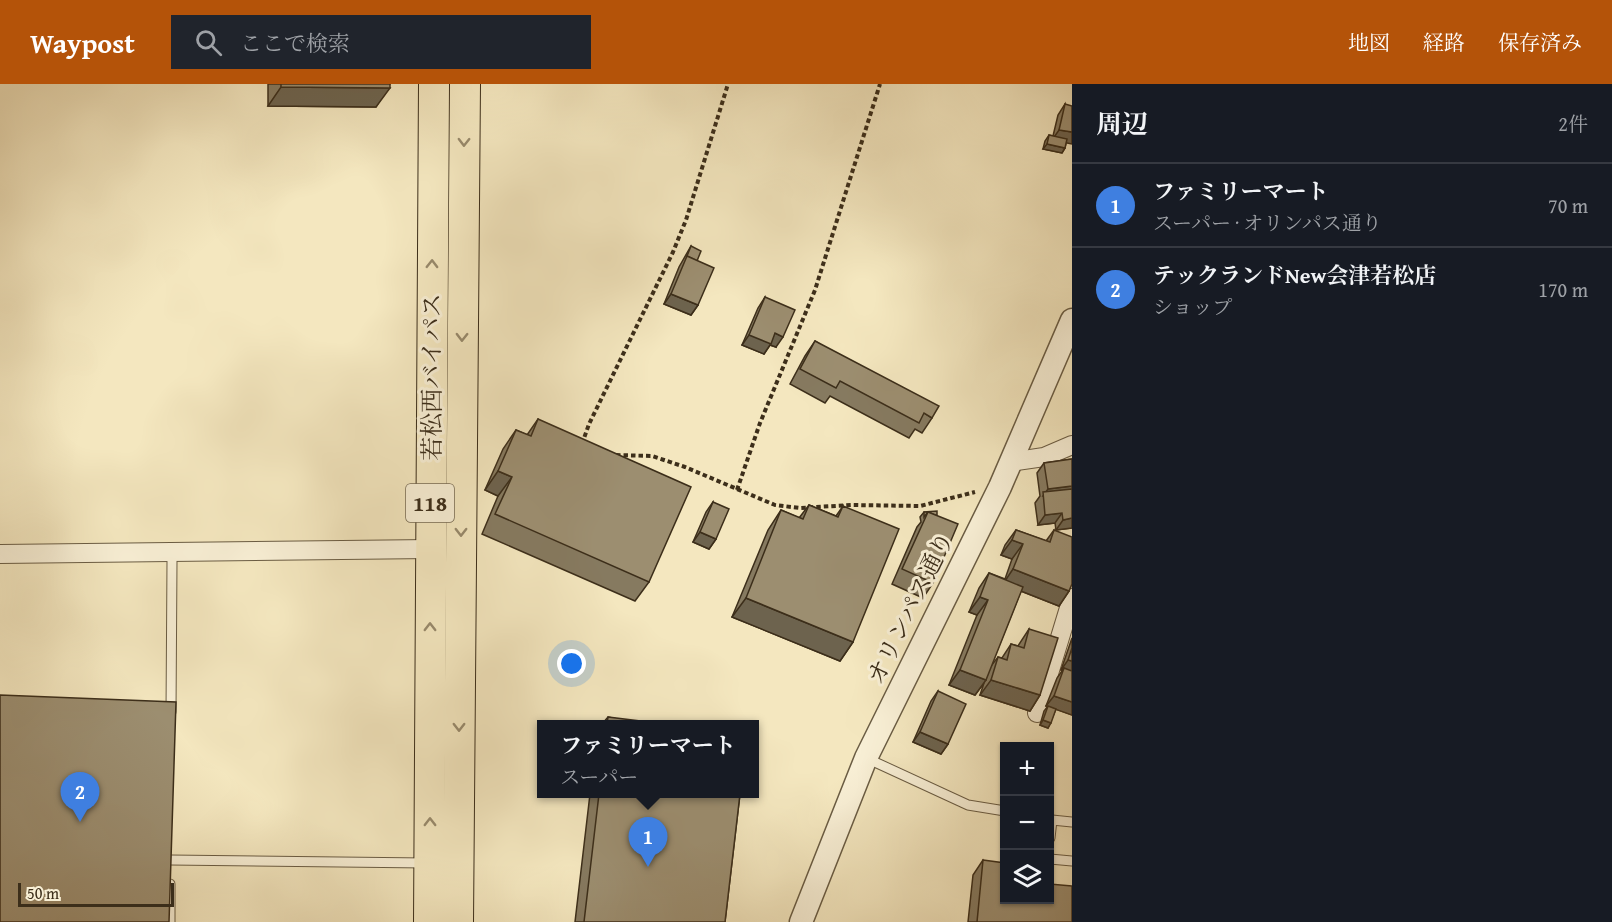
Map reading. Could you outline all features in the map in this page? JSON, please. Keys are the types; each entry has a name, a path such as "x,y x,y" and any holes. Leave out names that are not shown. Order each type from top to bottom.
{"highway":[{"name":"若松西バイパス","path":"429,922 434,84"},
{"name":"若松西バイパス","path":"458,922 465,84"}],"street":[{"name":"オリンパス通り","path":"801,922 866,758 1000,487 1072,320"},
{"path":"1010,462 1044,457 1072,445"},
{"path":"0,554 430,549"},
{"path":"1037,713 1072,598"}],"lane":[{"path":"171,716 172,561"},
{"path":"866,758 968,805 1000,810"},
{"path":"1054,820 1072,822"},
{"path":"170,848 170,922"},
{"path":"1054,859 1072,861"},
{"path":"170,860 430,864"}],"path":[{"path":"586,448 582,443 589,424 673,252 686,220 728,84"},
{"path":"737,490 760,423 815,290 880,84"},
{"path":"608,455 651,456 685,467 775,505 800,508 851,505 920,506 1000,487"}],"building":[{"path":"281,84 390,84 390,88 281,87"},
{"path":"1065,104 1072,106 1072,132 1059,130"},
{"path":"1049,135 1067,139 1065,148 1047,144"},
{"path":"691,246 701,251 697,261 687,256"},
{"path":"687,256 714,268 698,305 671,294"},
{"path":"765,297 795,310 783,337 775,333 771,344 749,335"},
{"path":"815,341 939,406 932,418 924,413 919,423 840,381 836,388 800,369"},
{"path":"538,419 691,487 649,582 495,514 512,477 498,471 516,430 531,436"},
{"path":"1072,459 1072,486 1048,489 1044,463"},
{"path":"1072,489 1072,518 1063,520 1062,513 1045,515 1043,492"},
{"path":"713,502 729,509 716,539 700,532"},
{"path":"809,505 838,517 843,506 899,529 853,642 746,598 781,510 803,519"},
{"path":"937,511 937,516 928,512 924,517 924,512"},
{"path":"928,512 958,524 933,583 902,569"},
{"path":"1016,530 1050,542 1054,530 1072,537 1072,584 1069,591 1013,569 1023,544 1012,540"},
{"path":"989,573 1023,587 986,680 960,670 988,600 980,597"},
{"path":"1029,629 1058,638 1040,695 991,680 998,657 1007,660 1011,644 1024,648"},
{"path":"1072,648 1072,661 1068,660"},
{"path":"1064,668 1072,671 1072,702 1054,696"},
{"path":"938,691 966,704 948,744 920,732"},
{"path":"0,695 176,702 169,922 0,922"},
{"path":"1048,706 1056,709 1051,723 1043,720"},
{"path":"608,717 632,720 608,720"},
{"path":"599,798 740,798 725,922 584,922"},
{"path":"983,860 1000,862 1000,904 1054,904 1054,884 1072,886 1072,922 977,922"}],"place":[{"name":"テックランドNew会津若松店","path":"80,822"},
{"name":"ファミリーマート","path":"648,867"}]}
